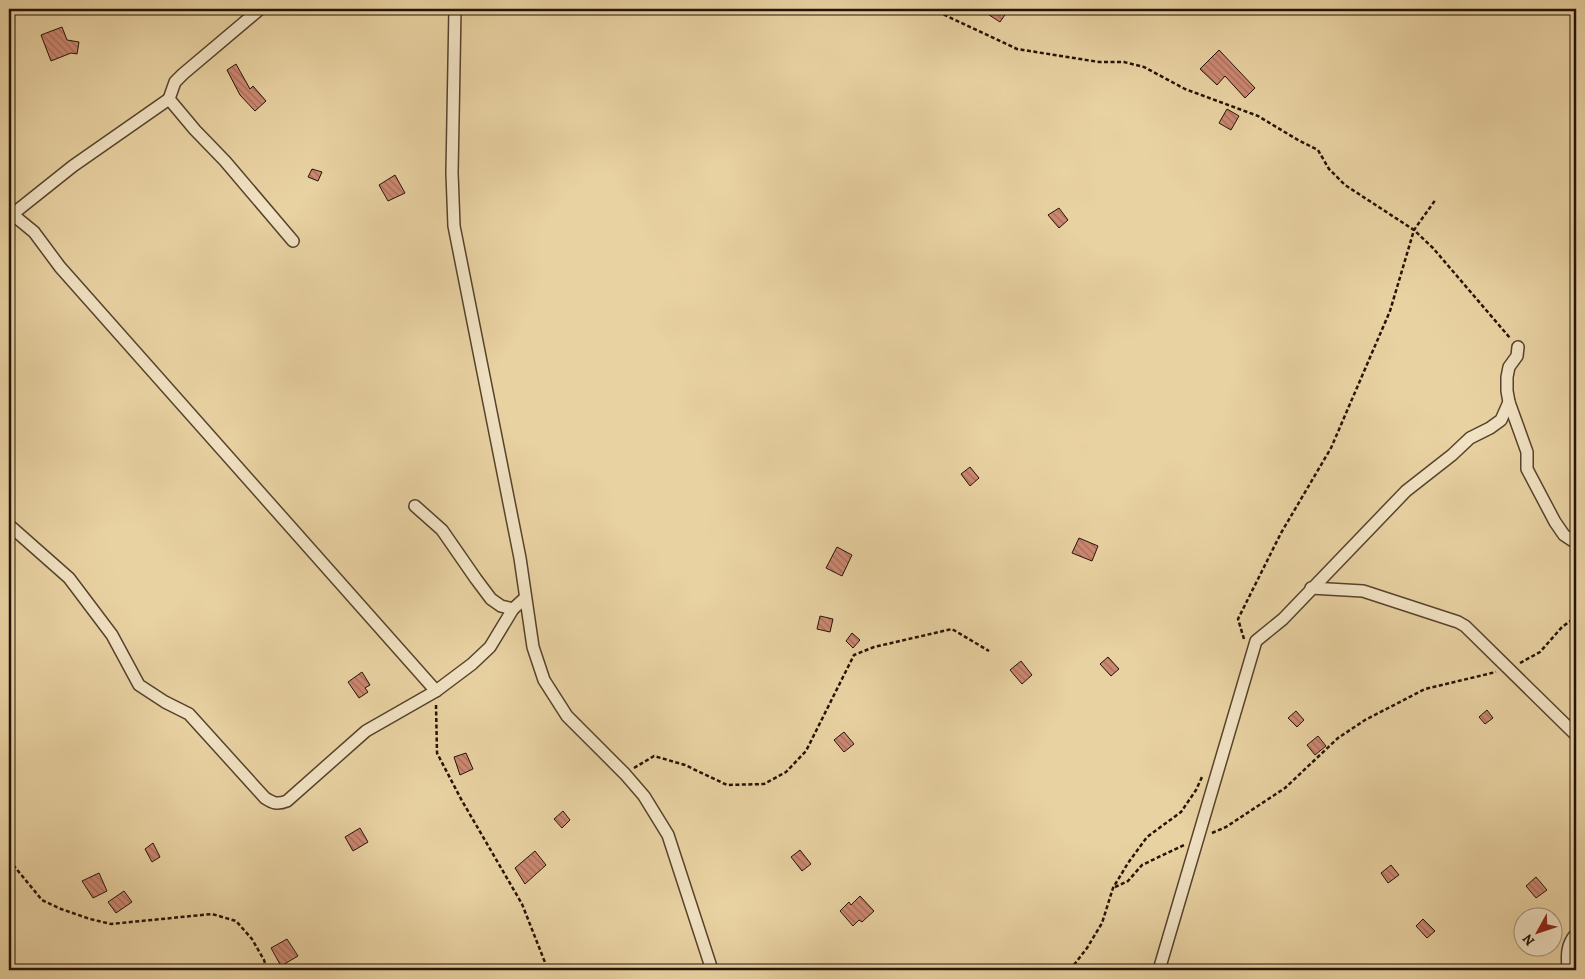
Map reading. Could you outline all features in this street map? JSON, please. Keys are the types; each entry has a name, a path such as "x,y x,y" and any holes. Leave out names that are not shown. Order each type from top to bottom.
{"street":[{"path":"260,9 183,74 175,82 169,99 73,166 10,216 34,232 60,267 436,691"},
{"path":"455,9 452,174 454,226 520,558 533,647 544,680 567,716 625,774 644,796 668,835 712,970"},
{"path":"169,99 293,241"},
{"path":"1518,347 1517,356 1509,367 1507,377 1509,402 1527,452 1526,465 1528,473 1564,535 1576,543"},
{"path":"1158,970 1256,641 1283,619 1406,491 1452,455 1470,438 1501,420 1509,402"},
{"path":"415,506 442,530 476,579 492,598 501,606 513,609"},
{"path":"9,525 69,578 112,635 139,685 165,702 189,714 259,790 273,803 279,804 287,801 366,731 436,691 472,664 490,647 513,609 525,598"},
{"path":"1311,588 1363,591 1458,622 1465,626 1510,669 1576,735"},
{"path":"1568,970 1568,946 1576,934"}],"path":[{"path":"932,9 1017,49 1099,62 1124,62 1144,67 1185,89 1258,116 1318,150 1329,169 1345,185 1414,230 1433,248 1518,347"},
{"path":"1244,640 1238,619 1281,533 1331,448 1390,311 1414,230 1436,199"},
{"path":"1114,888 1128,882 1142,865 1198,838 1226,827 1285,788 1338,738 1365,720 1425,690 1510,669 1540,652 1562,627 1576,617"},
{"path":"625,774 654,756 685,765 727,786 764,784 786,772 806,751 854,655 874,647 952,629 989,651"},
{"path":"436,691 438,753 461,799 522,904 548,970"},
{"path":"1070,970 1087,948 1102,923 1114,888 1128,863 1147,837 1181,812 1204,774"},
{"path":"9,860 42,900 61,910 90,919 111,924 212,914 236,921 252,939 268,970"}],"building":[{"path":"980,9 1009,9 1000,22"},
{"path":"62,27 67,40 79,42 77,54 71,53 51,61 41,35"},
{"path":"1219,50 1255,88 1245,98 1225,76 1217,85 1200,69"},
{"path":"236,64 250,89 253,86 266,101 255,111 240,95 227,70"},
{"path":"1227,109 1239,116 1231,130 1219,123"},
{"path":"312,169 322,172 318,181 308,177"},
{"path":"395,175 405,193 388,201 379,185"},
{"path":"1059,208 1068,220 1059,228 1048,215"},
{"path":"970,467 979,478 970,486 961,474"},
{"path":"1079,538 1098,546 1092,561 1072,553"},
{"path":"837,547 852,555 842,576 826,568"},
{"path":"820,616 833,619 830,632 817,629"},
{"path":"852,633 860,640 853,648 846,641"},
{"path":"1108,657 1119,669 1111,676 1100,664"},
{"path":"1021,661 1032,675 1022,684 1010,670"},
{"path":"362,672 370,685 365,688 368,692 359,698 348,682"},
{"path":"1487,710 1493,718 1485,724 1479,717"},
{"path":"1296,711 1304,720 1297,727 1288,718"},
{"path":"844,732 854,744 844,752 834,740"},
{"path":"1318,736 1326,746 1315,755 1307,745"},
{"path":"466,753 473,769 460,775 454,757"},
{"path":"563,811 570,820 562,828 554,819"},
{"path":"360,828 368,842 353,851 345,837"},
{"path":"153,843 160,857 152,862 145,849"},
{"path":"800,850 811,864 802,871 791,857"},
{"path":"535,851 546,865 525,884 515,868"},
{"path":"1391,865 1399,875 1388,883 1381,873"},
{"path":"99,873 107,891 93,898 82,881"},
{"path":"1536,877 1547,890 1536,898 1526,886"},
{"path":"124,891 132,902 116,913 108,902"},
{"path":"860,896 874,911 862,922 859,920 853,926 840,911 849,902 851,905"},
{"path":"1423,919 1435,931 1427,938 1416,926"},
{"path":"287,939 298,956 281,966 271,948"}]}
